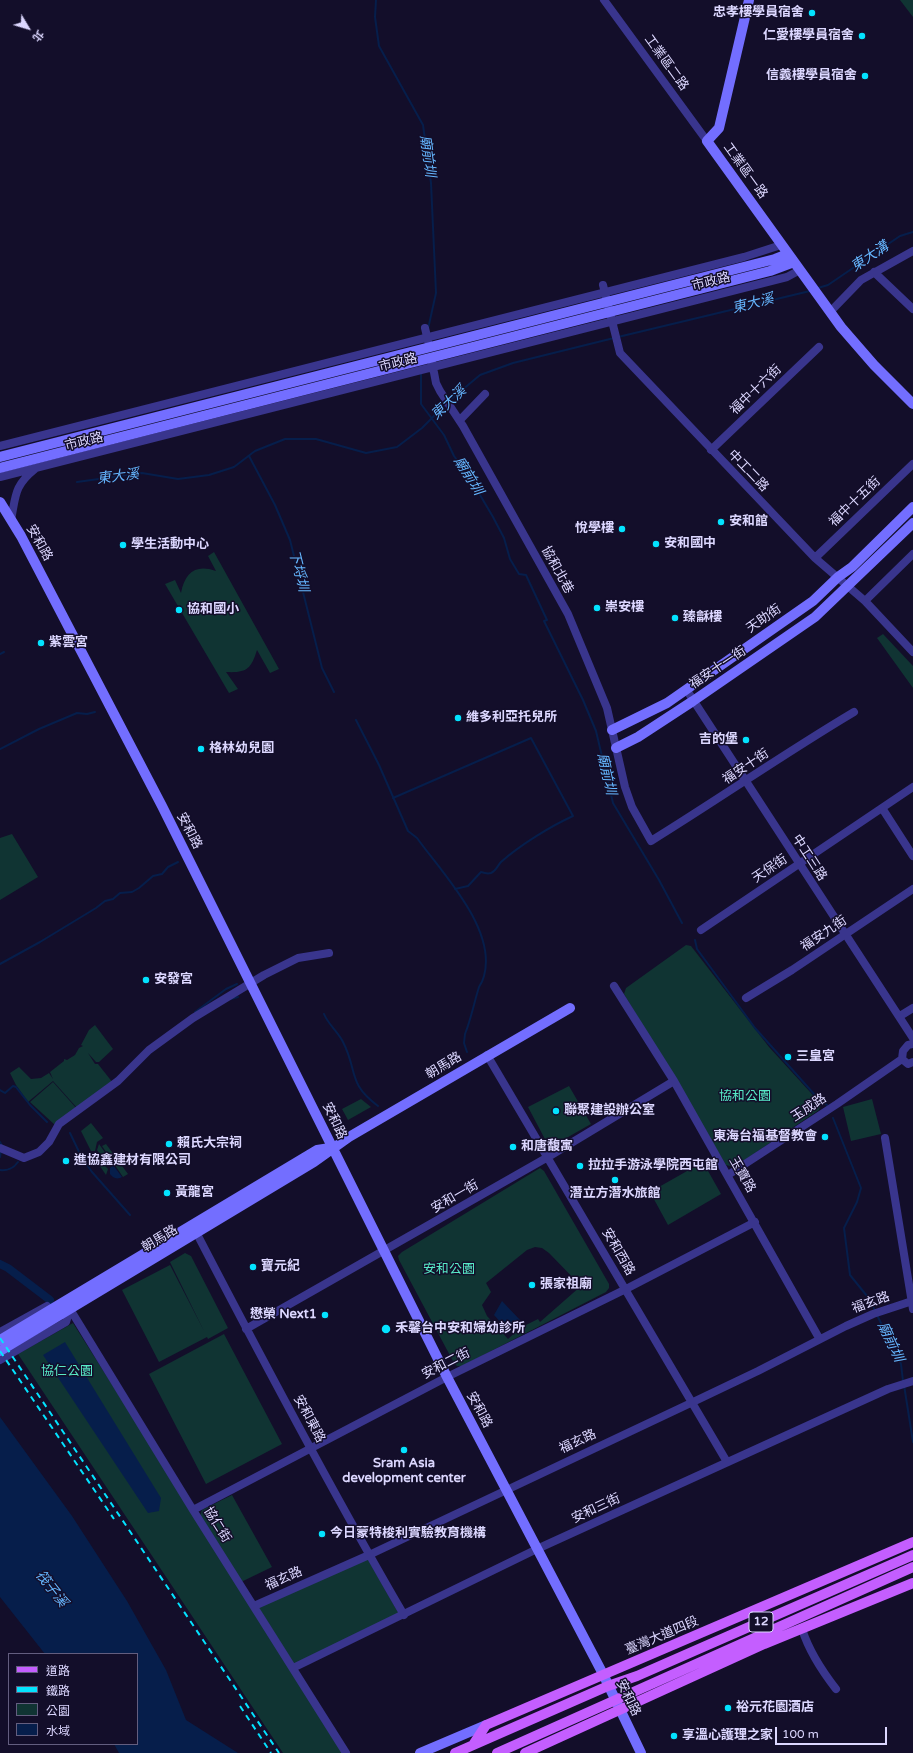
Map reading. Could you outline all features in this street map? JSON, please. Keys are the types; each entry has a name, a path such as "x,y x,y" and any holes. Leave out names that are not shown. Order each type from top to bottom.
{"main road":[{"name":"臺灣大道四段","path":"486,1725 913,1542"},
{"name":"臺灣大道四段","path":"455,1753 913,1555"},
{"name":"12","path":"617,1705 913,1567"},
{"name":"12","path":"497,1753 913,1583"},
{"path":"525,1753 617,1705"},
{"path":"473,1745 486,1725"}],"street":[{"name":"工業區二路","path":"604,0 707,141"},
{"name":"工業區一路","path":"749,0 719,128 707,141 828,309"},
{"name":"市政路","path":"0,477 431,357 782,245"},
{"path":"913,251 861,280 828,309 841,327 874,365 913,404"},
{"name":"市政路","path":"607,302 775,259 788,254"},
{"name":"市政路","path":"0,446 427,337 798,266"},
{"path":"874,272 913,309"},
{"name":"中工二路","path":"607,302 620,353 815,558 865,601 913,652"},
{"name":"協和北巷","path":"426,328 436,383 442,395 458,416 568,614 607,708 625,787 651,841"},
{"name":"福中十六街","path":"711,450 819,347"},
{"name":"市政路","path":"0,457 431,357"},
{"name":"市政路","path":"0,468 431,357"},
{"path":"458,416 485,394"},
{"name":"福中十五街","path":"815,558 913,464"},
{"path":"11,520 15,493 18,486 23,479 38,466"},
{"name":"安和路","path":"0,502 60,610 162,806 447,1377 603,1674 641,1753"},
{"name":"天助街","path":"612,730 667,703 813,601 838,577 852,567 913,507"},
{"path":"848,586 913,523"},
{"path":"865,601 913,554"},
{"name":"福安十一街","path":"616,748 638,737 693,701 815,617 848,586"},
{"name":"中工三路","path":"686,689 798,864 846,934 913,1038"},
{"name":"福安十街","path":"651,841 745,782 798,746 854,712"},
{"name":"天保街","path":"701,930 913,787"},
{"path":"882,808 913,856"},
{"name":"福安九街","path":"746,998 913,889"},
{"path":"0,1148 24,1158 39,1152 49,1142 59,1124 118,1081 149,1050 193,1018 251,983 298,958 329,953"},
{"name":"玉寶路","path":"614,986 674,1081 755,1222 819,1338"},
{"name":"朝馬路","path":"0,1350 314,1162 332,1148 487,1055 570,1008"},
{"path":"900,1016 913,1008"},
{"name":"玉成路","path":"728,1175 837,1104 902,1059 903,1052 908,1045 913,1044"},
{"name":"安和西路","path":"487,1055 727,1462"},
{"path":"902,1059 908,1064 913,1062"},
{"name":"安和一街","path":"246,1329 548,1157 674,1081"},
{"path":"885,1138 912,1305"},
{"name":"朝馬路","path":"0,1340 317,1150 332,1148"},
{"name":"安和二街","path":"193,1510 447,1377 626,1289 755,1222"},
{"name":"安和東路","path":"196,1232 246,1329 369,1555 404,1615"},
{"name":"福玄路","path":"254,1606 369,1555 693,1402 758,1371 819,1338 873,1314 912,1305"},
{"path":"0,1332 47,1306 50,1310"},
{"path":"0,1360 66,1322 70,1309"},
{"name":"協仁街","path":"70,1309 193,1510 346,1753"},
{"name":"安和三街","path":"293,1668 537,1549 888,1389 913,1381"},
{"path":"802,1629 805,1639 823,1673 836,1689"},
{"name":"臺灣大道四段","path":"420,1753 486,1725"}],"green space":[{"path":"900,0 913,0 913,17"},
{"path":"214,552 279,669 270,673 257,650 250,666 239,672 226,672 238,689 229,693 165,584 175,580 181,593 185,580 192,572 197,569 209,569 216,571 208,556"},
{"path":"883,634 913,666 913,688 877,638"},
{"path":"12,834 38,877 0,900 0,838"},
{"name":"協和公園","path":"686,945 691,946 769,1047 821,1104 819,1110 734,1167 726,1165 624,994 626,988"},
{"path":"95,1025 113,1049 99,1062 96,1062 88,1053 95,1064 98,1064 113,1083 78,1109 53,1081 28,1102 16,1085 10,1073 19,1067 31,1079 41,1078 49,1073 53,1079 50,1072 64,1061 64,1059 67,1060 75,1055 79,1048 83,1046 81,1045 89,1030"},
{"path":"53,1082 77,1109 55,1125 30,1102"},
{"path":"569,1086 591,1124 554,1145 547,1143 528,1107"},
{"path":"361,1099 371,1107 348,1120 342,1109"},
{"path":"872,1099 881,1134 851,1141 843,1107"},
{"path":"91,1123 103,1138 97,1142 95,1151 91,1151 81,1131"},
{"path":"99,1144 111,1161 108,1166 97,1150"},
{"path":"106,1144 128,1174 123,1177 102,1146"},
{"path":"91,1153 93,1153 108,1169 106,1175"},
{"path":"703,1162 721,1194 668,1225 650,1192"},
{"name":"安和公園","path":"540,1168 544,1171 609,1284 609,1288 606,1292 462,1366 457,1366 399,1260 398,1256 402,1252","holes":["535,1247 542,1248 549,1253 581,1286 540,1322 538,1319 520,1328 508,1339 487,1316 482,1305 491,1292 486,1283 527,1250"]},
{"path":"185,1253 191,1256 228,1328 208,1339 207,1337 159,1362 122,1290 170,1265 204,1331 170,1262"},
{"name":"協仁公園","path":"73,1323 345,1753 283,1753 18,1354"},
{"path":"224,1334 282,1444 206,1484 149,1374"},
{"path":"232,1495 272,1567 241,1582 200,1516 202,1510"},
{"path":"367,1558 399,1614 294,1664 258,1607"}],"water":[{"path":"113,1165 122,1177 112,1177 110,1174 110,1168"},
{"path":"502,1301 520,1320 514,1327 504,1326 494,1315"},
{"path":"65,1342 161,1498 159,1511 148,1513 43,1355"},
{"name":"筏子溪","path":"0,1417 72,1516 127,1601 166,1670 186,1720 238,1753 119,1753 115,1745 138,1745 138,1653 44,1653 0,1597"}],"waterway":[{"name":"廟前圳","path":"376,0 375,17 379,46 423,125 431,183 436,293 428,329"},
{"name":"東大溝","path":"818,288 828,285 900,236 913,232"},
{"name":"東大溪","path":"618,337 810,291"},
{"name":"東大溪","path":"449,401 480,375 513,363 614,338"},
{"name":"廟前圳","path":"421,372 421,404 444,435 454,456 470,478 493,517 504,538 510,559 519,574 526,575 547,620 544,621 583,700 596,731 613,803 659,880 682,923"},
{"name":"東大溪","path":"77,482 142,473 178,479 209,475 234,467 255,451 285,439 316,439 366,453 397,447 422,428 446,404"},
{"name":"下埒圳","path":"249,456 275,505 290,540 322,668 334,692"},
{"path":"0,654 4,652"},
{"path":"0,749 39,729 77,713 87,714 95,712"},
{"path":"356,720 379,765 408,831 417,838 465,902 483,940 486,958 484,976 479,987 465,1034 464,1043 467,1052"},
{"path":"393,798 531,738 573,816 546,830 526,843 501,862 493,872 481,872 468,886 455,889"},
{"path":"0,964 40,942 105,901 113,899 120,893 132,892 139,888 153,876 162,874 168,867 178,862"},
{"path":"695,940 697,949 755,1028 814,1094 827,1105"},
{"path":"195,1012 226,989 237,984"},
{"path":"231,999 238,997"},
{"path":"324,1014 348,1052 357,1083 368,1098 378,1106"},
{"path":"0,1090 5,1093 13,1086 16,1087 30,1105 47,1122"},
{"path":"833,1118 861,1188 857,1202 844,1228 850,1275 871,1301 875,1311"},
{"path":"70,1133 82,1158 92,1172 130,1215"},
{"path":"0,1142 2,1146"},
{"path":"0,1157 1,1151"},
{"path":"0,1170 10,1169 18,1162"},
{"path":"0,1264 8,1268 50,1300"},
{"name":"廟前圳","path":"877,1315 901,1364 903,1381"},
{"name":"廟前圳","path":"904,1385 913,1442"}],"railway":[{"path":"0,1338 279,1753"},
{"path":"0,1351 114,1519"},
{"path":"240,1706 271,1753"}],"place":[{"name":"忠孝樓學員宿舍","path":"812,13"},
{"name":"仁愛樓學員宿舍","path":"862,36"},
{"name":"信義樓學員宿舍","path":"865,76"},
{"name":"安和館","path":"721,522"},
{"name":"悅學樓","path":"622,529"},
{"name":"安和國中","path":"656,544"},
{"name":"學生活動中心","path":"123,545"},
{"name":"崇安樓","path":"597,608"},
{"name":"協和國小","path":"179,610"},
{"name":"臻龢樓","path":"675,618"},
{"name":"紫雲宮","path":"41,643"},
{"name":"維多利亞托兒所","path":"458,718"},
{"name":"吉的堡","path":"746,740"},
{"name":"格林幼兒園","path":"201,749"},
{"name":"安發宮","path":"146,980"},
{"name":"三皇宮","path":"788,1057"},
{"name":"聯聚建設辦公室","path":"556,1111"},
{"name":"東海台福基督教會","path":"825,1137"},
{"name":"賴氏大宗祠","path":"169,1144"},
{"name":"和唐馥寓","path":"513,1147"},
{"name":"進協鑫建材有限公司","path":"66,1161"},
{"name":"拉拉手游泳學院西屯館","path":"580,1166"},
{"name":"潛立方潛水旅館","path":"615,1180"},
{"name":"黃龍宮","path":"167,1193"},
{"name":"寶元紀","path":"253,1267"},
{"name":"張家祖廟","path":"532,1285"},
{"name":"懋榮 Next1","path":"325,1315"},
{"name":"禾馨台中安和婦幼診所","path":"386,1329"},
{"name":"Sram Asia development center","path":"404,1450"},
{"name":"今日蒙特梭利實驗教育機構","path":"322,1534"},
{"name":"裕元花園酒店","path":"728,1708"},
{"name":"享溫心護理之家","path":"674,1736"}]}
